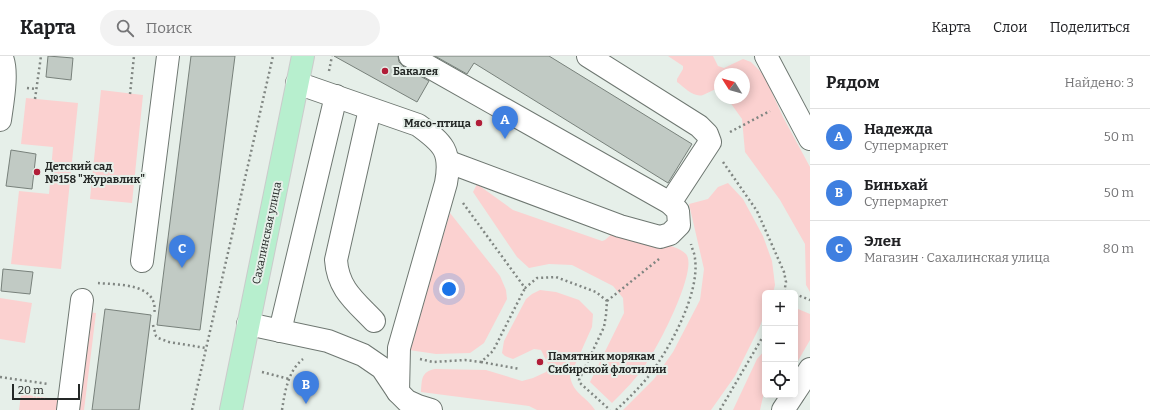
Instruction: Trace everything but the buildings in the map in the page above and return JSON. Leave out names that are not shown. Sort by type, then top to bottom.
[{"type":"main road","name":"Сахалинская улица","points":[[231,410],[303,56]]},
{"type":"lane","points":[[0,120],[5,84],[4,60],[1,56]]},
{"type":"lane","points":[[142,261],[168,56]]},
{"type":"lane","points":[[410,56],[670,203],[678,211],[679,225],[670,234],[660,237],[653,236],[447,173]]},
{"type":"lane","points":[[588,56],[699,126],[707,134],[710,142],[670,203]]},
{"type":"lane","points":[[766,56],[810,139]]},
{"type":"lane","points":[[297,83],[418,125],[434,136],[441,144],[447,173],[398,348],[398,392]]},
{"type":"lane","points":[[280,331],[336,96]]},
{"type":"lane","points":[[370,108],[336,260],[338,278],[347,293],[374,321]]},
{"type":"lane","points":[[68,410],[82,300]]},
{"type":"lane","points":[[248,324],[328,341],[363,355],[382,368],[398,392],[407,400],[418,406],[431,410]]},
{"type":"lane","points":[[798,387],[810,369]]},
{"type":"lane","points":[[783,410],[791,398]]},
{"type":"path","points":[[35,98],[41,56]]},
{"type":"path","points":[[130,94],[134,56]]},
{"type":"path","points":[[192,410],[273,56]]},
{"type":"path","points":[[710,142],[791,101]]},
{"type":"path","points":[[724,164],[757,211],[784,272],[786,282],[785,290]]},
{"type":"path","points":[[447,173],[466,206],[525,288]]},
{"type":"path","points":[[616,410],[647,378],[663,356],[689,304],[695,281],[696,259],[688,236],[679,225]]},
{"type":"path","points":[[610,410],[580,383],[579,380],[604,327],[607,301],[665,255]]},
{"type":"path","points":[[481,362],[494,351],[525,288],[537,278],[556,277],[596,292],[607,301]]},
{"type":"path","points":[[96,283],[129,286],[144,290],[150,295],[153,301],[155,308],[154,315]]},
{"type":"path","points":[[798,295],[810,300]]},
{"type":"path","points":[[153,325],[156,336],[163,340],[206,348]]},
{"type":"path","points":[[720,410],[762,339]]},
{"type":"path","points":[[398,348],[418,358],[433,362],[465,360],[520,370]]},
{"type":"path","points":[[262,372],[289,379],[282,410]]},
{"type":"path","points":[[0,377],[30,381]]},
{"type":"shaded area","points":[[668,56],[713,56],[718,66],[724,68],[714,68],[714,90],[700,96],[689,92],[677,82],[683,66]]},
{"type":"shaded area","points":[[743,59],[751,62],[764,75],[783,117],[810,167],[810,292],[806,285],[805,244],[780,200],[745,152],[742,119],[731,104],[750,104],[750,68],[724,68]]},
{"type":"shaded area","points":[[101,90],[143,95],[132,203],[90,199]]},
{"type":"shaded area","points":[[26,98],[78,103],[61,269],[11,264],[19,191],[49,194],[53,147],[21,144]]},
{"type":"shaded area","points":[[728,183],[743,199],[763,236],[772,261],[775,285],[774,290],[762,290],[762,321],[760,326],[735,376],[711,410],[623,410],[654,379],[673,352],[700,300],[704,269],[689,204],[708,199],[718,187]]},
{"type":"shaded area","points":[[477,184],[513,210],[602,241],[613,233],[664,244],[681,250],[686,254],[688,262],[687,275],[667,327],[659,343],[642,369],[630,385],[612,403],[590,382],[624,313],[623,298],[613,286],[572,265],[549,264],[529,268],[517,257],[473,192]]},
{"type":"shaded area","points":[[450,213],[500,276],[506,290],[507,299],[484,343],[470,353],[436,354],[409,350]]},
{"type":"shaded area","points":[[540,290],[556,292],[579,300],[593,314],[592,327],[570,376],[574,387],[595,410],[537,410],[529,406],[421,392],[423,377],[430,370],[435,369],[486,370],[522,381],[546,372],[549,366],[541,350],[534,349],[513,359],[502,353],[504,341],[526,299]]},
{"type":"shaded area","points":[[0,298],[32,303],[25,343],[0,339]]},
{"type":"shaded area","points":[[798,309],[810,314],[810,340],[798,361]]},
{"type":"shaded area","points":[[88,312],[96,313],[84,410],[76,410]]},
{"type":"shaded area","points":[[762,353],[763,398],[760,410],[733,410],[757,359]]},
{"type":"shaded area","points":[[21,394],[61,400],[59,410],[19,410]]},
{"type":"place","name":"Бакалея","points":[[385,71]]},
{"type":"place","name":"Мясо-птица","points":[[479,123]]},
{"type":"place","name":"Надежда","points":[[505,139]]},
{"type":"place","name":"Детский сад №158 \"Журавлик\"","points":[[37,172]]},
{"type":"place","name":"Элен","points":[[182,268]]},
{"type":"place","name":"Памятник морякам Сибирской флотилии","points":[[540,362]]},
{"type":"place","name":"Биньхай","points":[[306,404]]}]
